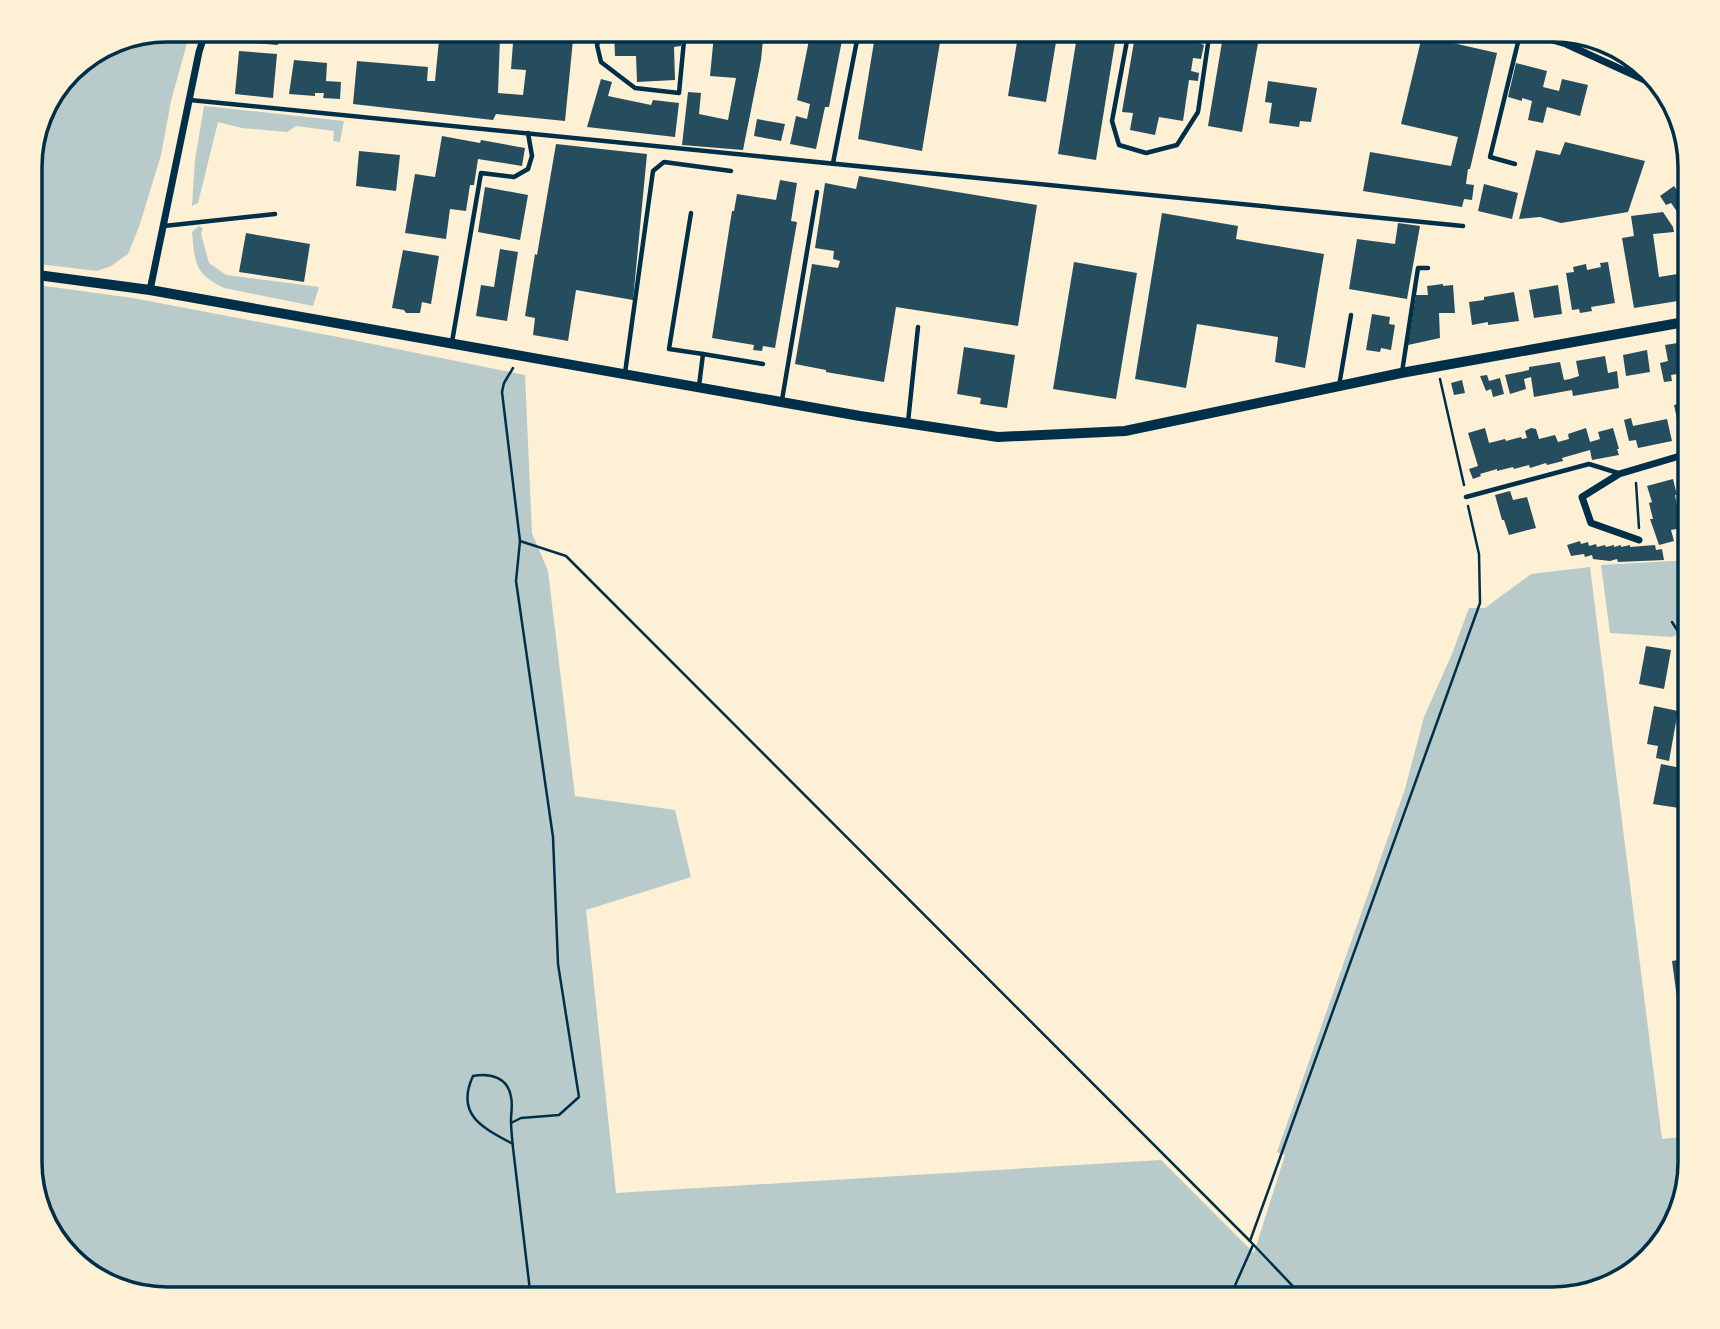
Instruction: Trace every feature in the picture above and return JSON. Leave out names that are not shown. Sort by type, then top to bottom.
[{"type":"street","points":[[150,290],[202,42]]},
{"type":"street","points":[[1561,42],[1643,79]]},
{"type":"street","points":[[42,276],[150,290],[998,437],[1125,431],[1401,373],[1678,323]]},
{"type":"street","points":[[1639,540],[1591,523],[1582,498],[1619,474],[1678,456]]},
{"type":"lane","points":[[598,42],[601,62],[635,88],[679,93],[684,42]]},
{"type":"lane","points":[[833,163],[857,42]]},
{"type":"lane","points":[[1127,42],[1112,121],[1119,145],[1146,153],[1177,145],[1198,112],[1208,42]]},
{"type":"lane","points":[[1515,164],[1490,157],[1517,42]]},
{"type":"lane","points":[[190,100],[1463,226]]},
{"type":"lane","points":[[452,344],[481,173],[514,177],[528,169],[532,156],[528,133]]},
{"type":"lane","points":[[625,374],[653,171],[664,162],[732,171]]},
{"type":"lane","points":[[782,401],[817,192]]},
{"type":"lane","points":[[691,213],[668,349],[764,364]]},
{"type":"lane","points":[[164,226],[275,214]]},
{"type":"lane","points":[[1401,373],[1418,268],[1428,268]]},
{"type":"lane","points":[[1338,387],[1351,315]]},
{"type":"lane","points":[[908,423],[918,327]]},
{"type":"lane","points":[[699,387],[703,354]]},
{"type":"lane","points":[[1466,496],[1589,464],[1619,474]]},
{"type":"path","points":[[510,1123],[521,1118],[559,1115],[579,1097],[558,964],[553,837],[516,581],[520,541],[502,392],[519,356]]},
{"type":"path","points":[[1234,1287],[1480,603],[1479,554],[1437,366]]},
{"type":"path","points":[[1635,469],[1639,540]]},
{"type":"path","points":[[520,541],[565,556],[1294,1287]]},
{"type":"path","points":[[1672,622],[1678,631]]},
{"type":"path","points":[[513,1144],[485,1128],[471,1116],[467,1100],[468,1087],[473,1076],[497,1076],[507,1085],[511,1096],[510,1123],[513,1144],[530,1287]]},
{"type":"shaded area","points":[[186,42],[161,155],[139,227],[128,254],[111,266],[97,271],[42,264],[42,158],[51,119],[78,78],[104,59],[142,44]]},
{"type":"shaded area","points":[[204,106],[344,121],[340,142],[333,141],[334,131],[296,126],[287,132],[242,128],[218,122],[198,203],[192,206],[195,160]]},
{"type":"shaded area","points":[[199,226],[203,228],[201,234],[209,263],[226,275],[319,287],[313,306],[224,288],[214,283],[201,272],[196,259],[192,232]]},
{"type":"shaded area","points":[[42,286],[133,298],[525,375],[532,533],[548,571],[575,796],[675,810],[691,877],[586,910],[616,1193],[1161,1160],[1254,1253],[1285,1155],[1277,1152],[1405,789],[1424,717],[1469,608],[1485,608],[1531,574],[1590,567],[1662,1139],[1678,1137],[1678,1162],[1674,1195],[1657,1232],[1642,1251],[1616,1270],[1601,1278],[1570,1286],[167,1287],[134,1283],[111,1274],[78,1251],[63,1232],[51,1210],[42,1171]]},
{"type":"shaded area","points":[[1678,561],[1678,634],[1672,637],[1610,633],[1601,565]]},
{"type":"building","points":[[240,42],[278,42],[278,45]]},
{"type":"building","points":[[439,42],[500,42],[498,93],[523,95],[526,70],[511,69],[513,42],[573,42],[565,121],[496,114],[493,120],[353,104],[357,61],[428,67],[427,81],[435,81]]},
{"type":"building","points":[[614,42],[681,42],[681,46],[674,47],[675,80],[637,82],[636,56],[615,56]]},
{"type":"building","points":[[713,42],[763,42],[743,150],[682,145],[688,92],[701,93],[699,114],[728,120],[736,78],[710,76]]},
{"type":"building","points":[[809,42],[842,42],[829,107],[825,107],[816,149],[790,144],[796,116],[807,119],[810,104],[797,100]]},
{"type":"building","points":[[874,42],[940,42],[922,151],[858,139]]},
{"type":"building","points":[[1017,42],[1056,42],[1046,102],[1008,96]]},
{"type":"building","points":[[1076,42],[1115,42],[1096,160],[1058,154]]},
{"type":"building","points":[[1134,42],[1196,42],[1204,45],[1201,59],[1193,58],[1191,71],[1199,73],[1198,81],[1189,80],[1183,121],[1159,117],[1155,135],[1130,130],[1133,113],[1122,112]]},
{"type":"building","points":[[1222,42],[1258,42],[1242,132],[1208,126]]},
{"type":"building","points":[[1421,42],[1448,42],[1497,53],[1468,169],[1466,184],[1474,185],[1472,200],[1464,199],[1462,207],[1363,191],[1370,152],[1451,166],[1458,137],[1401,124]]},
{"type":"building","points":[[239,51],[277,54],[273,98],[235,94]]},
{"type":"building","points":[[294,60],[327,63],[326,81],[341,82],[340,99],[323,98],[324,93],[315,93],[315,96],[289,94]]},
{"type":"building","points":[[1516,63],[1547,71],[1543,87],[1559,91],[1562,79],[1588,85],[1580,116],[1547,107],[1543,123],[1528,120],[1532,101],[1508,97]]},
{"type":"building","points":[[601,79],[612,82],[608,96],[651,105],[653,100],[679,103],[675,137],[587,127]]},
{"type":"building","points":[[1268,81],[1317,88],[1311,122],[1300,121],[1299,127],[1269,123],[1272,103],[1265,102]]},
{"type":"building","points":[[757,119],[785,124],[781,141],[754,136]]},
{"type":"building","points":[[442,136],[525,148],[522,166],[478,159],[466,211],[450,209],[446,239],[405,233],[415,174],[435,177]]},
{"type":"building","points":[[1565,142],[1645,161],[1628,212],[1561,223],[1540,217],[1519,219],[1536,150],[1560,155]]},
{"type":"building","points":[[556,144],[647,154],[633,300],[576,290],[568,341],[533,335],[535,318],[525,316]]},
{"type":"building","points":[[359,151],[400,155],[396,191],[356,186]]},
{"type":"building","points":[[859,176],[1037,205],[1018,326],[896,307],[884,382],[795,364],[812,264],[838,268],[840,261],[833,259],[834,251],[815,248],[825,183],[856,189]]},
{"type":"building","points":[[780,180],[797,183],[791,221],[797,222],[775,348],[763,346],[762,351],[753,350],[754,345],[712,338],[732,211],[737,194],[776,200]]},
{"type":"building","points":[[1484,184],[1518,193],[1512,219],[1478,211]]},
{"type":"building","points":[[1674,186],[1678,192],[1678,213],[1671,203],[1666,205],[1660,196]]},
{"type":"building","points":[[485,187],[528,195],[520,240],[478,232]]},
{"type":"building","points":[[1663,212],[1673,227],[1674,232],[1653,234],[1659,277],[1678,274],[1678,301],[1634,308],[1622,238],[1634,236],[1631,216]]},
{"type":"building","points":[[1162,213],[1238,226],[1236,239],[1324,254],[1305,368],[1275,362],[1278,337],[1197,324],[1186,388],[1135,379]]},
{"type":"building","points":[[1398,223],[1420,226],[1407,299],[1349,289],[1357,239],[1395,244]]},
{"type":"building","points":[[246,233],[310,244],[304,282],[239,272]]},
{"type":"building","points":[[500,249],[518,252],[507,321],[476,316],[481,285],[494,287]]},
{"type":"building","points":[[403,250],[439,256],[431,304],[422,302],[420,313],[406,313],[404,310],[392,308]]},
{"type":"building","points":[[1074,262],[1137,273],[1116,399],[1053,389]]},
{"type":"building","points":[[1608,262],[1615,303],[1591,307],[1592,311],[1580,313],[1579,309],[1572,310],[1566,273],[1574,272],[1573,267],[1586,264],[1587,270],[1601,267],[1600,263]]},
{"type":"building","points":[[1453,285],[1455,313],[1439,313],[1440,338],[1408,345],[1416,295],[1428,295],[1427,286]]},
{"type":"building","points":[[1558,285],[1562,314],[1534,318],[1529,290]]},
{"type":"building","points":[[1514,292],[1519,321],[1472,325],[1469,302]]},
{"type":"building","points":[[1372,314],[1390,317],[1389,324],[1395,325],[1391,350],[1366,350]]},
{"type":"building","points":[[1678,343],[1678,374],[1671,375],[1672,381],[1664,382],[1660,363],[1668,361],[1665,345]]},
{"type":"building","points":[[964,347],[1015,355],[1007,408],[980,404],[981,398],[957,394]]},
{"type":"building","points":[[1647,350],[1650,372],[1626,376],[1623,355]]},
{"type":"building","points":[[1605,356],[1608,373],[1617,371],[1619,388],[1573,396],[1572,390],[1534,397],[1531,377],[1524,379],[1526,389],[1510,394],[1505,375],[1529,370],[1529,367],[1560,362],[1564,380],[1570,379],[1579,376],[1576,361]]},
{"type":"building","points":[[1487,375],[1489,381],[1500,378],[1504,394],[1493,397],[1491,389],[1486,391],[1480,376]]},
{"type":"building","points":[[1462,380],[1465,393],[1454,395],[1451,383]]},
{"type":"building","points":[[1678,404],[1678,423],[1674,405]]},
{"type":"building","points":[[1631,418],[1633,426],[1667,419],[1672,441],[1638,448],[1636,440],[1629,441],[1624,420]]},
{"type":"building","points":[[1485,428],[1489,443],[1527,438],[1525,431],[1531,428],[1536,429],[1539,439],[1555,435],[1558,442],[1569,439],[1568,434],[1586,428],[1590,442],[1600,439],[1598,432],[1613,428],[1619,455],[1592,460],[1590,450],[1547,465],[1497,469],[1473,479],[1469,469],[1478,466],[1468,433]]},
{"type":"building","points":[[1673,479],[1678,512],[1678,529],[1671,530],[1674,541],[1659,545],[1650,519],[1653,519],[1649,503],[1652,502],[1647,486]]},
{"type":"building","points":[[1510,491],[1513,500],[1527,497],[1536,528],[1509,535],[1495,495]]},
{"type":"building","points":[[1580,541],[1581,544],[1588,542],[1589,546],[1596,544],[1597,547],[1655,545],[1656,550],[1662,549],[1664,560],[1618,562],[1617,559],[1593,559],[1592,555],[1571,556],[1567,545]]},
{"type":"building","points":[[1646,646],[1671,650],[1664,689],[1639,684]]},
{"type":"building","points":[[1654,706],[1678,711],[1669,761],[1656,758],[1658,746],[1647,744]]},
{"type":"building","points":[[1661,764],[1678,767],[1678,808],[1653,804]]},
{"type":"building","points":[[1678,960],[1678,1006],[1672,961]]}]
